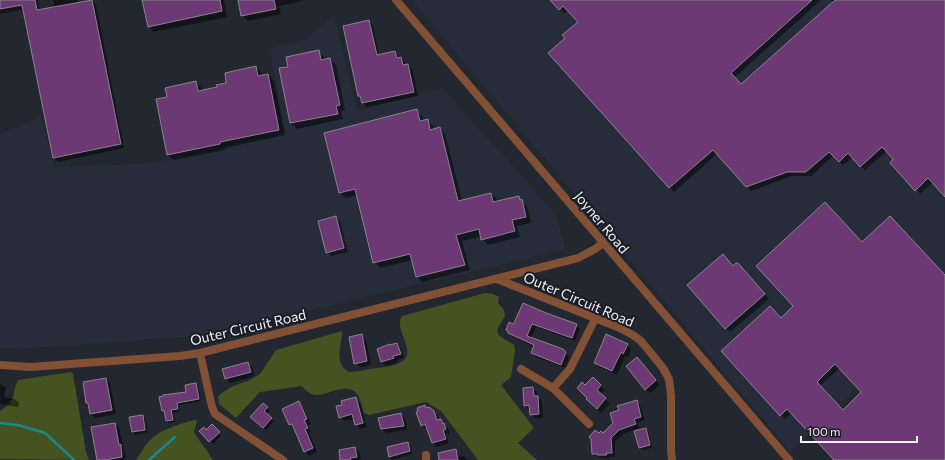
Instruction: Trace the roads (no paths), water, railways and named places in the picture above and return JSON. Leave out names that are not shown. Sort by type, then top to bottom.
[{"type":"street","name":"Joyner Road","points":[[396,0],[789,460]]},
{"type":"street","name":"Outer Circuit Road","points":[[0,365],[30,367],[52,366],[180,356],[200,353],[578,258],[595,250],[603,243]]},
{"type":"street","name":"Outer Circuit Road","points":[[497,279],[620,328],[633,335],[652,354],[663,368],[669,379],[671,395],[672,460]]},
{"type":"street","points":[[553,388],[570,369],[582,348],[595,319]]},
{"type":"street","points":[[200,353],[215,414],[257,444],[283,460]]},
{"type":"street","points":[[522,369],[553,388],[589,424]]},
{"type":"waterway","points":[[0,423],[18,425],[45,433],[74,460]]},
{"type":"waterway","points":[[149,460],[175,437]]}]
